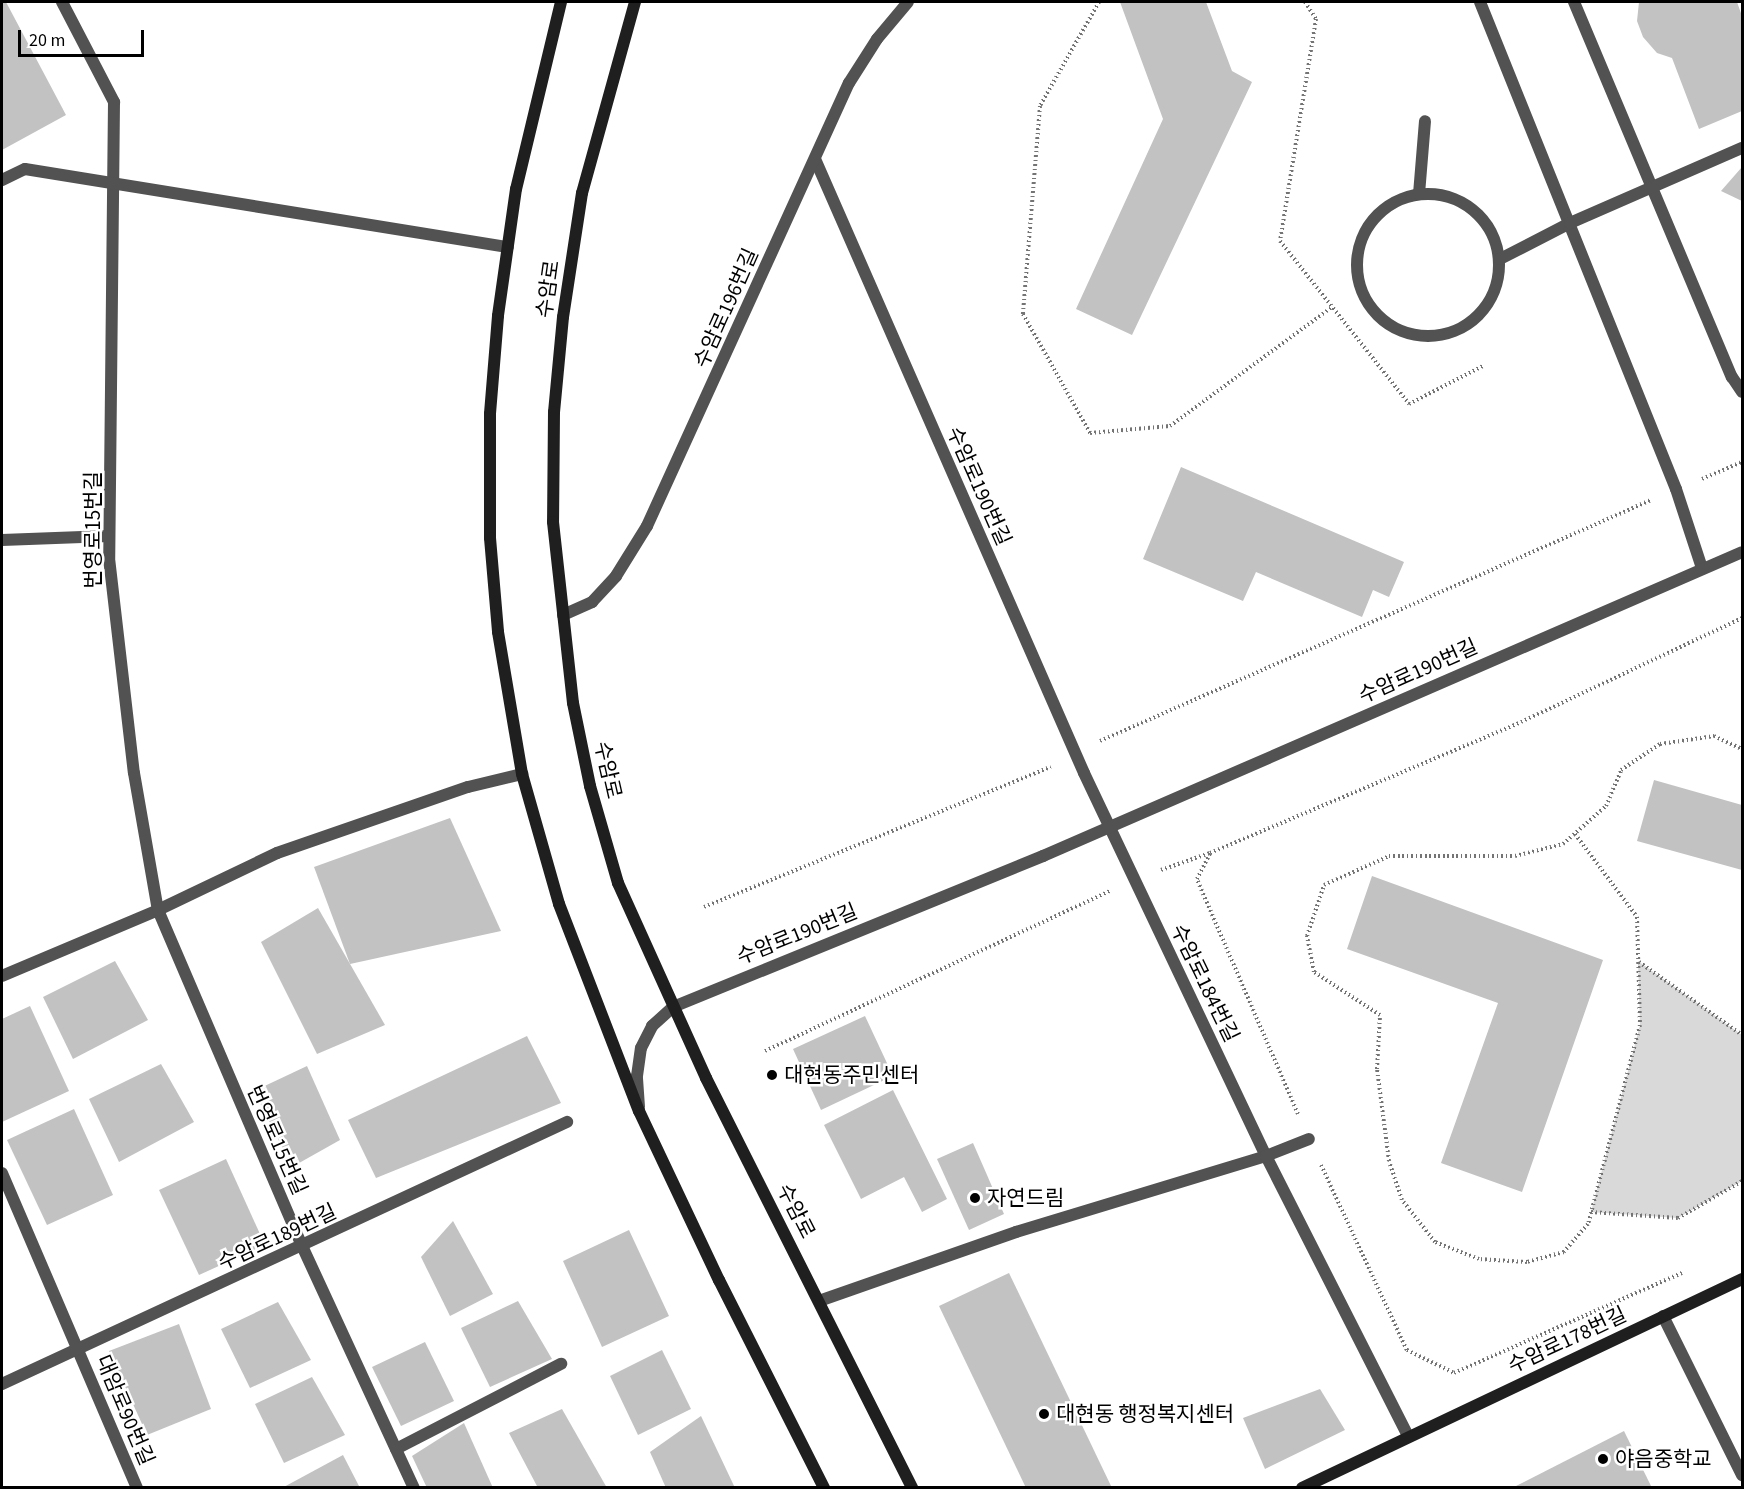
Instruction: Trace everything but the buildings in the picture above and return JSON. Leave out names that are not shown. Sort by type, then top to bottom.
[{"type":"main road","points":[[561,2],[516,189],[490,414],[490,538],[498,632],[522,774],[560,904],[639,1111],[719,1280],[824,1488]]},
{"type":"main road","name":"수암로","points":[[635,2],[582,193],[563,317],[554,412],[553,522],[573,703],[590,786],[618,883],[673,1007],[912,1488]]},
{"type":"main road","name":"수암로178번길","points":[[1302,1488],[1743,1279]]},
{"type":"street","name":"번영로15번길","points":[[63,2],[114,102],[110,183],[110,536],[114,611],[134,773],[158,910],[303,1248],[414,1488]]},
{"type":"street","name":"수암로196번길","points":[[563,615],[592,602],[616,576],[647,526],[849,83],[877,39],[908,2]]},
{"type":"street","points":[[1480,2],[1676,489],[1702,568]]},
{"type":"street","points":[[1574,2],[1654,187],[1732,377],[1743,392]]},
{"type":"street","points":[[1419,194],[1425,121]]},
{"type":"street","points":[[1500,259],[1570,223],[1743,148]]},
{"type":"street","name":"수암로190번길","points":[[815,159],[1076,757],[1109,827]]},
{"type":"street","points":[[2,180],[25,169],[508,247]]},
{"type":"street","points":[[1419,194],[1442,195],[1482,217],[1494,237],[1500,259],[1498,283],[1488,305],[1472,322],[1451,334],[1428,338],[1404,333],[1384,321],[1368,303],[1359,281],[1357,258],[1364,234],[1377,215],[1396,201],[1419,194]]},
{"type":"street","points":[[2,540],[110,536]]},
{"type":"street","name":"수암로190번길","points":[[639,1111],[637,1076],[641,1048],[652,1026],[673,1007],[1109,827],[1702,568],[1741,556]]},
{"type":"street","points":[[2,976],[158,910],[278,853],[468,787],[522,774]]},
{"type":"street","name":"수암로184번길","points":[[1109,827],[1266,1156]]},
{"type":"street","name":"수암로189번길","points":[[2,1384],[303,1248],[567,1122]]},
{"type":"street","points":[[819,1301],[1016,1232],[1266,1156],[1308,1139]]},
{"type":"street","points":[[1266,1156],[1408,1436]]},
{"type":"street","name":"대암로90번길","points":[[2,1173],[137,1488]]},
{"type":"street","points":[[1663,1316],[1743,1475]]},
{"type":"street","points":[[396,1449],[561,1364]]},
{"type":"path","points":[[1099,2],[1040,106],[1023,314],[1090,433],[1170,426],[1332,307]]},
{"type":"path","points":[[1305,2],[1316,19],[1280,241],[1409,404],[1485,365]]},
{"type":"path","points":[[704,907],[1076,757],[1090,746],[1676,489],[1743,462]]},
{"type":"path","points":[[765,1052],[1134,880],[1210,853],[1521,722],[1743,618]]},
{"type":"path","points":[[1575,834],[1637,917],[1640,1024],[1588,1224],[1564,1252],[1527,1262],[1479,1259],[1435,1242],[1402,1200],[1389,1161],[1377,1069],[1380,1015],[1314,972],[1307,936],[1324,885],[1389,856],[1515,856],[1563,844],[1606,806],[1621,770],[1660,744],[1714,736],[1743,749]]},
{"type":"path","points":[[1210,853],[1197,879],[1308,1139],[1407,1350],[1454,1373],[1689,1270]]},
{"type":"path","points":[[1638,961],[1743,1035]]},
{"type":"path","points":[[1591,1212],[1677,1218],[1743,1181]]},
{"type":"shaded area","points":[[1638,961],[1742,1035],[1742,1181],[1678,1218],[1591,1212],[1640,1025]]},
{"type":"place","name":"대현동주민센터","points":[[772,1075]]},
{"type":"place","name":"자연드림","points":[[975,1198]]},
{"type":"place","name":"대현동 행정복지센터","points":[[1044,1414]]},
{"type":"place","name":"야음중학교","points":[[1603,1459]]}]
